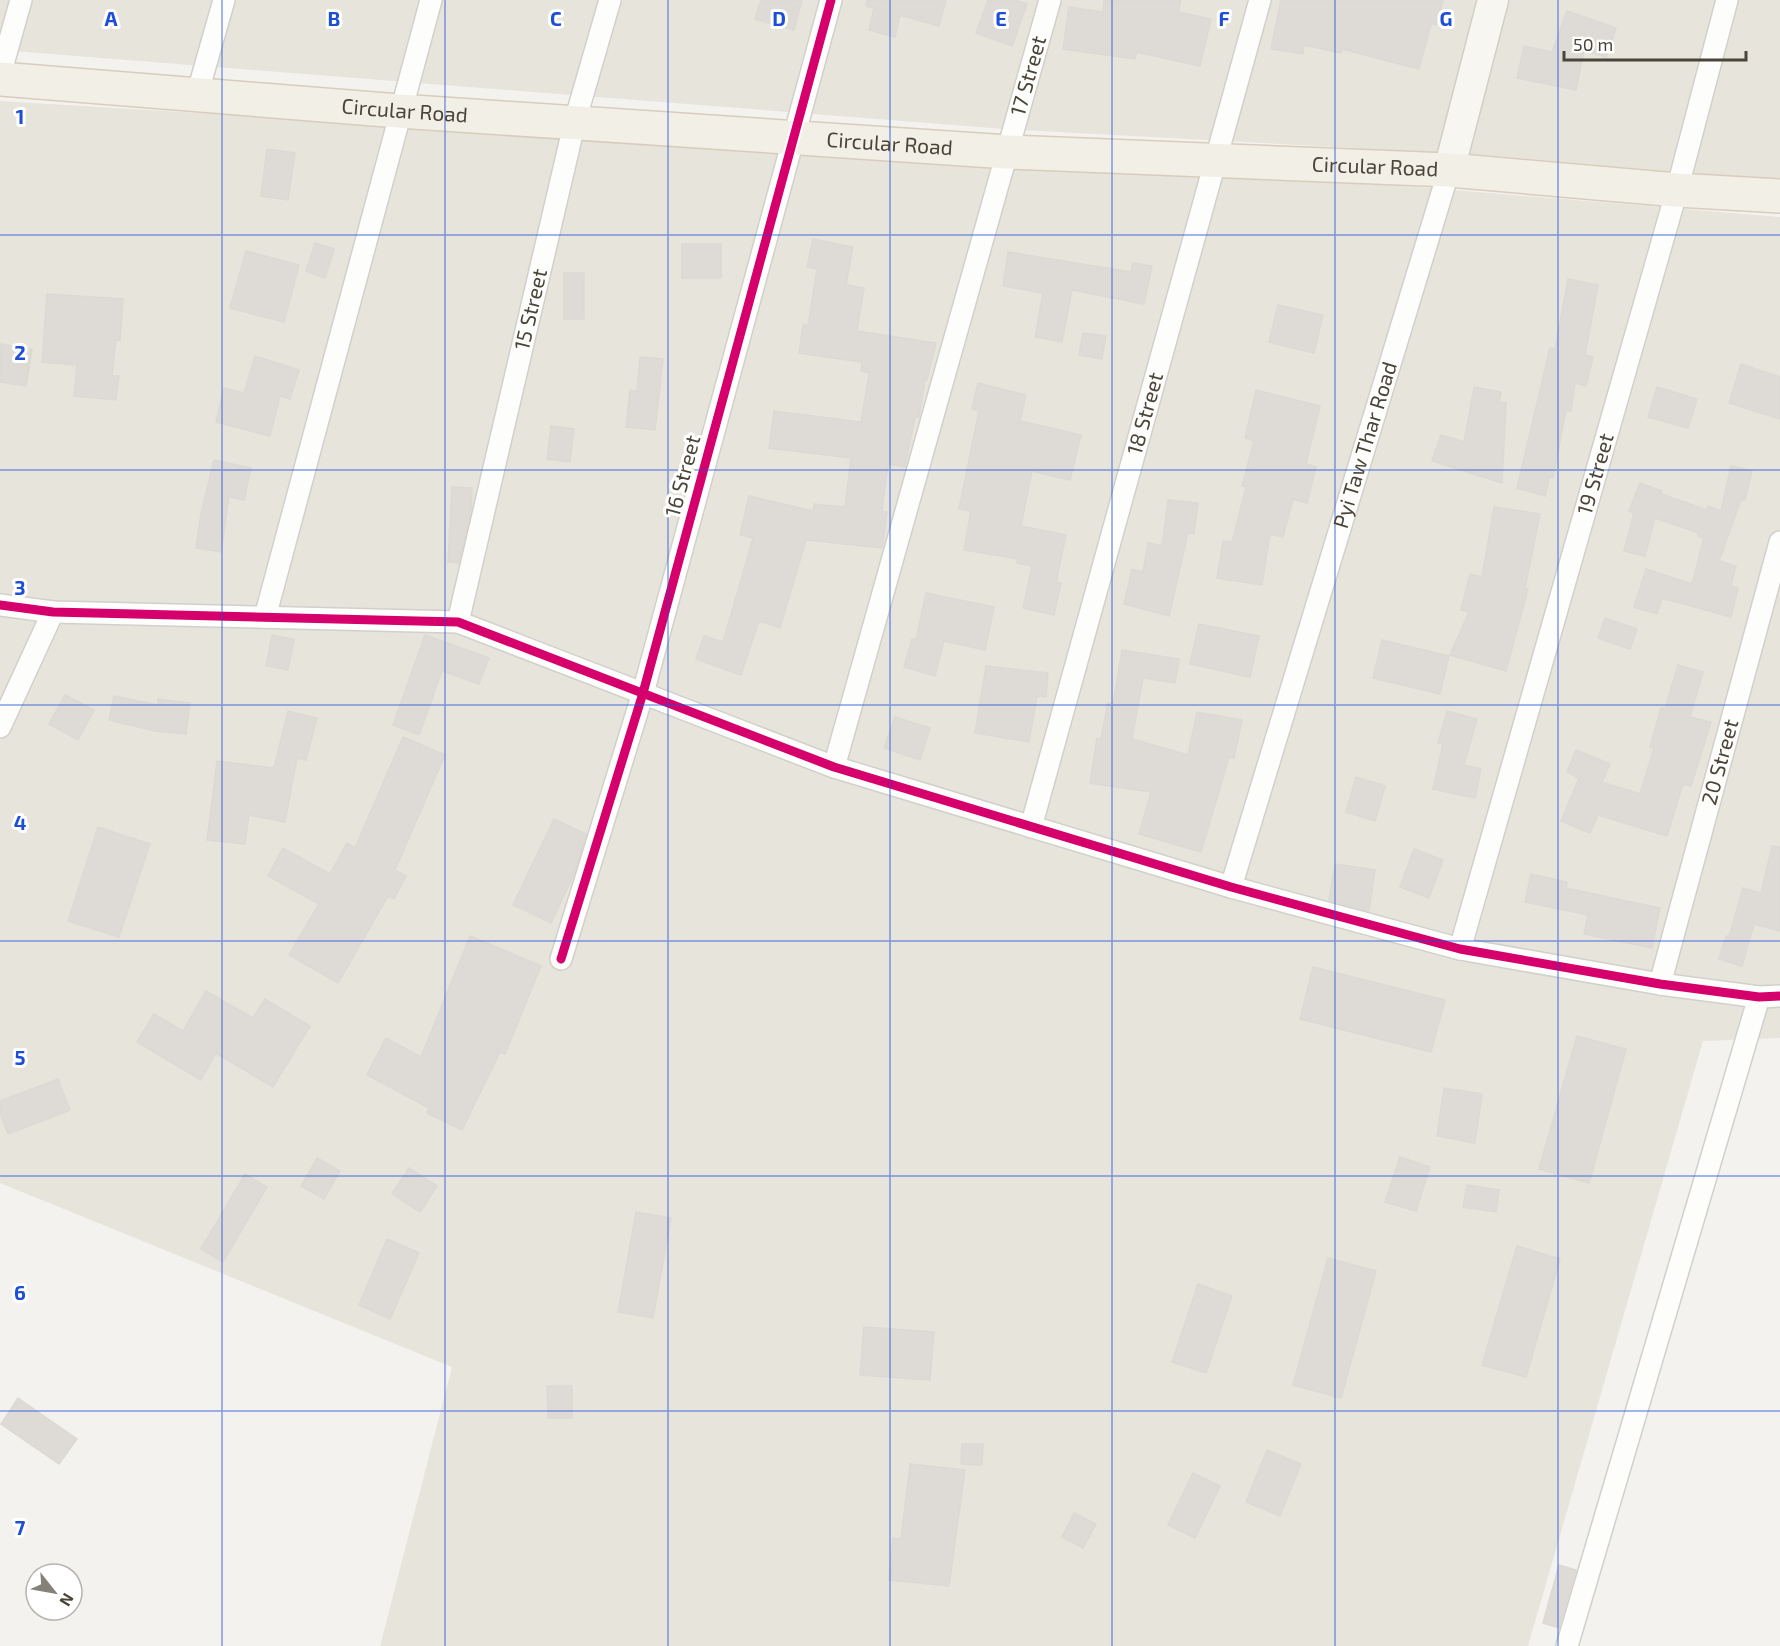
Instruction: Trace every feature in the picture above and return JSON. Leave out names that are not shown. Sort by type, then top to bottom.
[{"type":"main road","name":"Circular Road","points":[[0,77],[399,111],[575,121],[1008,152],[1449,170],[1677,190],[1780,196]]},
{"type":"street","points":[[0,77],[21,0]]},
{"type":"street","points":[[197,95],[224,0]]},
{"type":"street","points":[[265,617],[399,111],[431,0]]},
{"type":"street","name":"15 Street","points":[[458,622],[575,121],[610,0]]},
{"type":"street","name":"16 Street","points":[[561,959],[643,693],[792,136],[831,0]]},
{"type":"street","name":"17 Street","points":[[834,767],[1050,0]]},
{"type":"street","name":"18 Street","points":[[1031,826],[1260,0]]},
{"type":"street","name":"Pyi Taw Thar Road","points":[[1231,887],[1449,170],[1493,0]]},
{"type":"street","name":"19 Street","points":[[1460,949],[1677,190],[1727,0]]},
{"type":"street","name":"20 Street","points":[[1660,984],[1780,542]]},
{"type":"street","points":[[0,604],[53,612],[458,622],[834,767],[1231,887],[1460,949],[1660,984],[1759,997],[1780,996]]},
{"type":"street","points":[[0,727],[53,612]]},
{"type":"street","points":[[1567,1646],[1759,997]]},
{"type":"shaded area","points":[[0,0],[1487,0],[1445,153],[1004,129],[0,50]]},
{"type":"shaded area","points":[[1503,0],[1780,0],[1780,181],[1461,153]]},
{"type":"shaded area","points":[[0,101],[1430,188],[1780,217],[1780,1038],[1703,1041],[1528,1646],[380,1646],[452,1367],[0,1183]]},
{"type":"building","points":[[761,0],[802,0],[794,30],[755,19]]},
{"type":"building","points":[[867,0],[946,0],[939,26],[900,15],[895,37],[869,30],[874,8],[866,6]]},
{"type":"building","points":[[988,0],[1015,0],[1027,4],[1012,46],[976,33]]},
{"type":"building","points":[[1104,0],[1181,0],[1178,12],[1211,19],[1200,66],[1137,52],[1135,59],[1063,49],[1069,7],[1103,12]]},
{"type":"building","points":[[1281,0],[1443,0],[1436,25],[1431,24],[1419,69],[1342,49],[1341,53],[1304,45],[1303,54],[1271,49]]},
{"type":"building","points":[[1567,11],[1616,28],[1606,57],[1584,50],[1576,90],[1517,78],[1524,46],[1552,52]]},
{"type":"building","points":[[267,149],[295,153],[288,200],[261,196]]},
{"type":"building","points":[[813,239],[853,247],[846,285],[864,288],[857,331],[936,343],[927,380],[925,380],[919,417],[915,417],[905,467],[888,464],[882,511],[887,512],[882,548],[806,540],[780,628],[759,621],[741,675],[696,659],[704,636],[723,642],[753,538],[740,535],[749,496],[813,511],[814,504],[845,507],[851,458],[769,448],[774,411],[861,422],[869,373],[861,371],[862,362],[799,353],[803,325],[808,325],[817,269],[807,267]]},
{"type":"building","points":[[315,243],[334,249],[325,278],[306,271]]},
{"type":"building","points":[[682,244],[721,244],[721,278],[682,278]]},
{"type":"building","points":[[246,251],[299,265],[284,322],[230,308]]},
{"type":"building","points":[[1008,252],[1131,272],[1133,263],[1152,266],[1144,304],[1072,290],[1062,342],[1035,337],[1043,293],[1003,286]]},
{"type":"building","points":[[564,273],[584,273],[584,319],[564,319]]},
{"type":"building","points":[[1568,279],[1598,285],[1585,355],[1593,357],[1586,386],[1575,383],[1571,411],[1566,410],[1553,478],[1549,478],[1545,496],[1517,488],[1550,348],[1555,349]]},
{"type":"building","points":[[47,294],[123,299],[120,340],[116,340],[112,376],[119,376],[116,400],[74,396],[77,365],[42,362]]},
{"type":"building","points":[[1278,305],[1323,315],[1314,353],[1269,342]]},
{"type":"building","points":[[1083,333],[1106,336],[1102,359],[1079,355]]},
{"type":"building","points":[[0,344],[32,349],[26,386],[0,382]]},
{"type":"building","points":[[255,356],[299,370],[290,399],[280,396],[270,436],[216,422],[224,388],[244,393]]},
{"type":"building","points":[[640,357],[663,359],[655,430],[626,427],[630,390],[637,391]]},
{"type":"building","points":[[1741,364],[1780,377],[1780,419],[1729,403]]},
{"type":"building","points":[[978,383],[1026,395],[1020,421],[1081,435],[1070,480],[1032,471],[1021,526],[1066,535],[1056,582],[1061,583],[1054,615],[1023,608],[1032,566],[1017,563],[1018,559],[964,550],[971,511],[959,509],[979,411],[972,409]]},
{"type":"building","points":[[1474,387],[1501,392],[1499,402],[1506,403],[1502,483],[1432,461],[1441,435],[1464,442]]},
{"type":"building","points":[[1657,387],[1697,399],[1688,428],[1648,417]]},
{"type":"building","points":[[1256,390],[1320,406],[1306,464],[1316,467],[1307,503],[1293,499],[1283,537],[1270,534],[1262,585],[1217,578],[1223,541],[1232,542],[1246,487],[1242,486],[1254,441],[1245,438]]},
{"type":"building","points":[[551,426],[574,429],[570,462],[547,459]]},
{"type":"building","points":[[214,460],[251,468],[244,500],[229,497],[221,552],[196,548],[201,514]]},
{"type":"building","points":[[1731,466],[1752,471],[1745,500],[1741,500],[1719,561],[1736,566],[1731,586],[1738,588],[1731,617],[1662,598],[1657,614],[1634,607],[1646,569],[1692,584],[1704,538],[1698,536],[1699,533],[1655,518],[1645,556],[1624,551],[1634,513],[1629,511],[1640,483],[1662,491],[1661,494],[1707,510],[1708,506],[1721,511]]},
{"type":"building","points":[[452,487],[472,488],[471,512],[459,563],[448,562]]},
{"type":"building","points":[[1168,500],[1198,503],[1194,534],[1188,533],[1169,616],[1124,604],[1132,569],[1143,572],[1148,543],[1162,546]]},
{"type":"building","points":[[1494,507],[1540,514],[1525,588],[1528,589],[1506,671],[1450,655],[1469,612],[1461,610],[1470,574],[1482,577]]},
{"type":"building","points":[[926,593],[994,607],[985,650],[944,641],[935,676],[904,667],[912,639],[916,640]]},
{"type":"building","points":[[1605,618],[1637,629],[1630,649],[1598,638]]},
{"type":"building","points":[[1199,624],[1259,636],[1250,677],[1190,664]]},
{"type":"building","points":[[272,635],[294,639],[288,670],[266,666]]},
{"type":"building","points":[[425,635],[489,658],[479,684],[442,671],[419,735],[393,725]]},
{"type":"building","points":[[1382,640],[1449,656],[1440,694],[1373,678]]},
{"type":"building","points":[[1122,650],[1179,659],[1175,683],[1143,678],[1132,739],[1188,755],[1197,712],[1242,720],[1234,758],[1229,757],[1201,852],[1139,834],[1151,792],[1090,783],[1097,738],[1101,739],[1108,703],[1113,704]]},
{"type":"building","points":[[1678,665],[1703,672],[1690,717],[1711,722],[1691,786],[1683,784],[1667,836],[1598,815],[1590,833],[1561,821],[1579,778],[1567,772],[1576,750],[1610,764],[1602,782],[1640,794],[1654,748],[1650,747],[1661,708],[1665,709]]},
{"type":"building","points":[[986,666],[1048,673],[1046,697],[1037,696],[1029,742],[975,733]]},
{"type":"building","points":[[65,695],[94,710],[78,740],[49,724]]},
{"type":"building","points":[[114,696],[158,705],[158,699],[190,703],[186,734],[155,731],[109,720]]},
{"type":"building","points":[[288,711],[317,718],[306,760],[297,758],[285,822],[249,815],[245,844],[207,840],[217,761],[274,768]]},
{"type":"building","points":[[1447,711],[1477,719],[1464,765],[1481,769],[1475,798],[1433,789],[1443,744],[1438,743]]},
{"type":"building","points":[[895,717],[930,728],[920,760],[884,748]]},
{"type":"building","points":[[403,737],[445,755],[395,870],[406,876],[394,899],[388,896],[338,983],[289,955],[319,904],[268,876],[283,848],[330,874],[347,843],[355,848]]},
{"type":"building","points":[[1356,777],[1385,786],[1375,821],[1346,812]]},
{"type":"building","points":[[554,819],[586,834],[574,874],[551,923],[513,905]]},
{"type":"building","points":[[98,827],[150,844],[119,937],[68,921]]},
{"type":"building","points":[[1772,846],[1780,847],[1780,931],[1754,924],[1742,966],[1719,959],[1726,936],[1729,937],[1743,888],[1761,893]]},
{"type":"building","points":[[1414,849],[1443,860],[1429,898],[1400,887]]},
{"type":"building","points":[[1335,864],[1375,870],[1369,911],[1329,900]]},
{"type":"building","points":[[1531,874],[1567,882],[1566,888],[1660,908],[1652,948],[1584,934],[1588,915],[1525,902]]},
{"type":"building","points":[[470,936],[541,966],[505,1054],[500,1052],[462,1130],[427,1113],[429,1108],[367,1075],[386,1038],[421,1057]]},
{"type":"building","points":[[1313,967],[1445,1000],[1431,1052],[1300,1019]]},
{"type":"building","points":[[206,991],[253,1018],[265,999],[310,1026],[273,1087],[216,1053],[201,1080],[137,1042],[154,1014],[183,1031]]},
{"type":"building","points":[[1577,1036],[1626,1049],[1589,1183],[1539,1169]]},
{"type":"building","points":[[58,1079],[70,1110],[8,1134],[0,1113],[0,1101]]},
{"type":"building","points":[[1444,1088],[1482,1094],[1475,1143],[1437,1136]]},
{"type":"building","points":[[1400,1157],[1430,1167],[1416,1211],[1385,1202]]},
{"type":"building","points":[[317,1158],[340,1171],[324,1199],[301,1186]]},
{"type":"building","points":[[409,1168],[437,1186],[420,1212],[392,1194]]},
{"type":"building","points":[[245,1174],[267,1187],[223,1262],[201,1249]]},
{"type":"building","points":[[1467,1185],[1499,1190],[1496,1212],[1463,1207]]},
{"type":"building","points":[[636,1212],[671,1218],[653,1318],[618,1312]]},
{"type":"building","points":[[387,1239],[419,1253],[390,1319],[359,1305]]},
{"type":"building","points":[[1517,1246],[1560,1259],[1526,1377],[1482,1365]]},
{"type":"building","points":[[1328,1258],[1376,1271],[1341,1398],[1293,1385]]},
{"type":"building","points":[[1198,1284],[1232,1296],[1206,1373],[1172,1362]]},
{"type":"building","points":[[864,1327],[934,1332],[930,1380],[860,1375]]},
{"type":"building","points":[[547,1386],[572,1386],[572,1418],[548,1418]]},
{"type":"building","points":[[18,1398],[77,1439],[59,1464],[1,1424]]},
{"type":"building","points":[[962,1444],[983,1444],[982,1465],[961,1464]]},
{"type":"building","points":[[1267,1450],[1301,1464],[1280,1516],[1246,1502]]},
{"type":"building","points":[[910,1464],[965,1470],[949,1586],[889,1580],[893,1538],[901,1539]]},
{"type":"building","points":[[1193,1473],[1220,1486],[1195,1538],[1168,1525]]},
{"type":"building","points":[[1074,1513],[1096,1524],[1083,1548],[1062,1537]]},
{"type":"building","points":[[1559,1565],[1576,1570],[1559,1628],[1543,1623]]},
{"type":"cycle path","points":[[561,959],[643,693],[831,0]]},
{"type":"cycle path","points":[[0,605],[53,612],[458,622],[834,767],[1231,887],[1460,949],[1660,984],[1759,997],[1780,996]]}]
